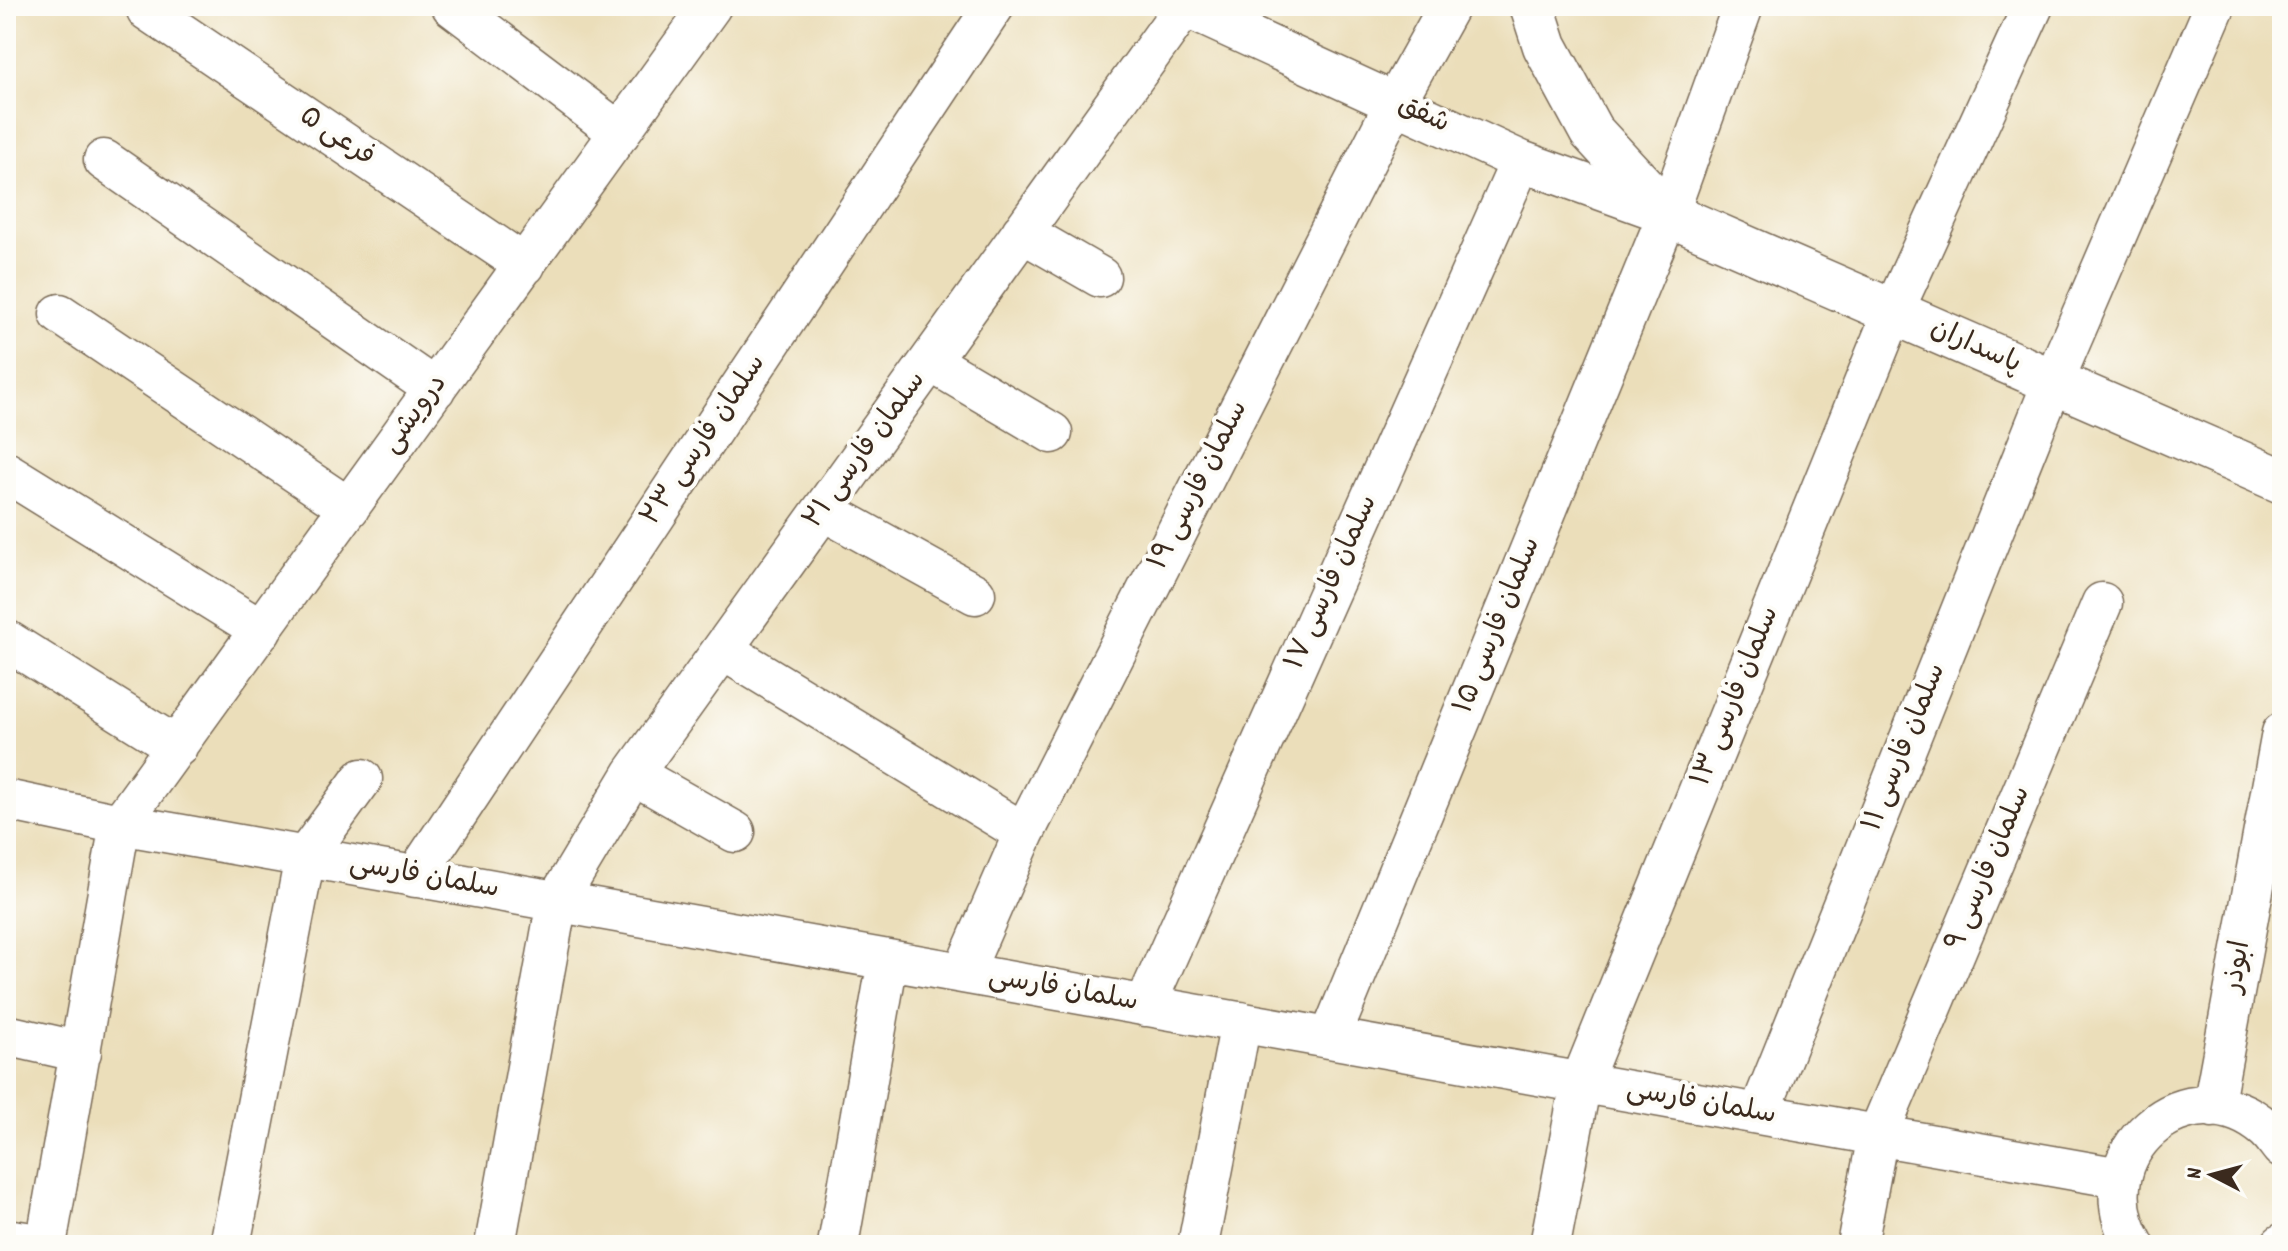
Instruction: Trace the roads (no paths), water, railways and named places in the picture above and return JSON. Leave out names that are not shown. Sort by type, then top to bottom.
[{"type":"main road","points":[[1532,6],[1545,46],[1591,131],[1668,214]]},
{"type":"main road","name":"پاسداران","points":[[1668,214],[2282,481]]},
{"type":"street","points":[[452,6],[620,133]]},
{"type":"street","name":"درویشی","points":[[120,824],[711,6]]},
{"type":"street","name":"سلمان فارسی ۲۳","points":[[415,877],[994,6]]},
{"type":"street","name":"شفق","points":[[1184,6],[1521,161],[1668,214]]},
{"type":"street","name":"سلمان فارسی ۲۱","points":[[557,901],[633,774],[1184,6]]},
{"type":"street","name":"سلمان فارسی ۱۹","points":[[963,973],[1024,833],[1395,103],[1449,6]]},
{"type":"street","name":"سلمان فارسی ۱۵","points":[[1330,1038],[1668,214],[1743,6]]},
{"type":"street","name":"سلمان فارسی ۱۳","points":[[1550,1245],[1581,1082],[1893,312],[2033,6]]},
{"type":"street","name":"سلمان فارسی ۱۱","points":[[1759,1114],[2053,382],[2215,6]]},
{"type":"street","name":"فرعی ۵","points":[[147,10],[525,265]]},
{"type":"street","points":[[104,160],[435,389]]},
{"type":"street","name":"سلمان فارسی ۱۷","points":[[1145,1006],[1521,161]]},
{"type":"street","points":[[1022,232],[1100,277]]},
{"type":"street","points":[[60,314],[349,508]]},
{"type":"street","points":[[930,361],[1052,433]]},
{"type":"street","points":[[6,472],[261,630]]},
{"type":"street","points":[[823,510],[975,594]]},
{"type":"street","name":"سلمان فارسی ۹","points":[[1857,1245],[1878,1135],[2102,603]]},
{"type":"street","points":[[6,640],[177,747]]},
{"type":"street","points":[[723,650],[1024,833]]},
{"type":"street","name":"ابوذر","points":[[2213,1107],[2282,733]]},
{"type":"street","points":[[633,774],[735,832]]},
{"type":"street","points":[[230,1245],[305,857],[362,779]]},
{"type":"street","name":"سلمان فارسی","points":[[6,800],[120,824],[415,877],[2120,1178]]},
{"type":"street","points":[[6,1239],[46,1245],[120,824]]},
{"type":"street","points":[[495,1245],[557,901]]},
{"type":"street","points":[[838,1245],[888,960]]},
{"type":"street","points":[[1198,1245],[1241,1022]]},
{"type":"street","points":[[6,1035],[81,1052]]},
{"type":"street","points":[[2134,1245],[2125,1230],[2118,1204],[2120,1178],[2129,1154],[2144,1133],[2164,1118],[2188,1108],[2213,1107],[2242,1114],[2267,1129],[2282,1148]]}]
